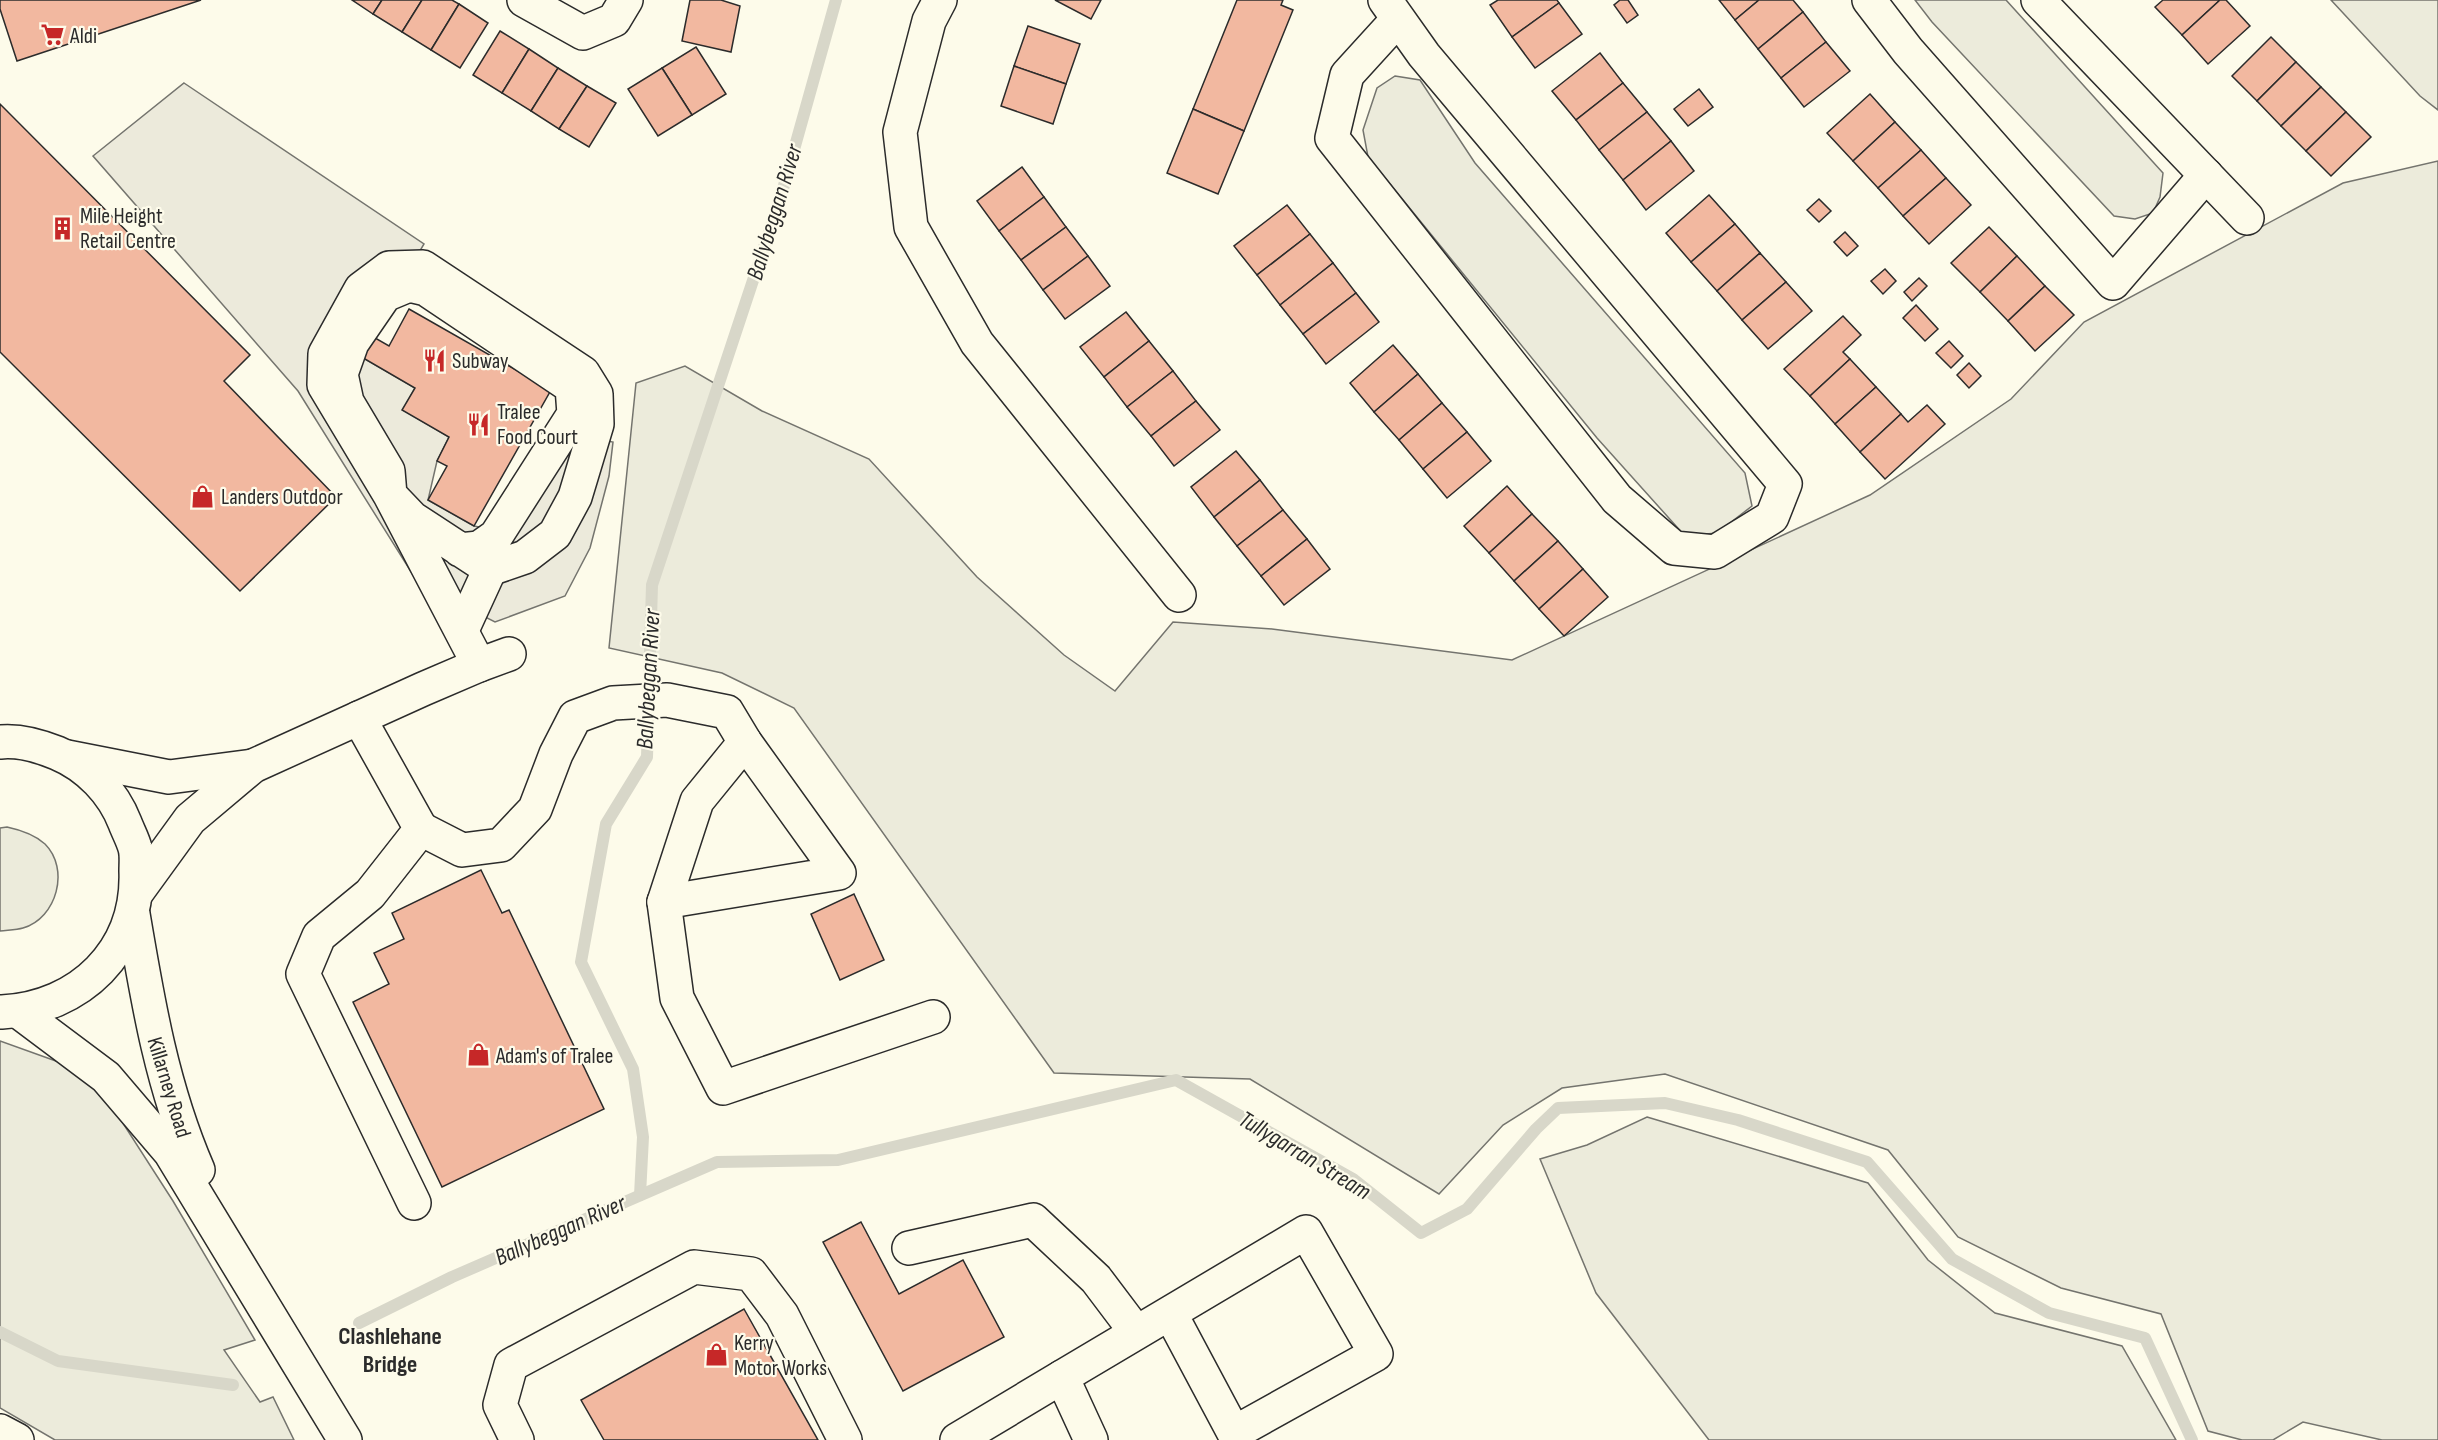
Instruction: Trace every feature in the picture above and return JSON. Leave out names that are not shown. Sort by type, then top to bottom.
[{"type":"street","points":[[524,0],[583,33],[614,20],[626,0]]},
{"type":"street","points":[[940,0],[929,21],[900,132],[911,227],[977,343],[1179,595]]},
{"type":"street","points":[[1869,0],[1908,51],[2113,283],[2206,175]]},
{"type":"street","points":[[2038,0],[2247,218]]},
{"type":"street","points":[[1391,9],[1424,55],[1785,484],[1772,517],[1715,552],[1674,548],[1617,499],[1332,138],[1347,75],[1391,9]]},
{"type":"street","points":[[462,630],[490,568],[496,536],[574,414],[572,387],[426,289],[409,285],[385,296],[352,343],[341,374],[347,402],[388,471],[390,495],[412,518],[490,568],[525,557],[555,534],[575,497],[597,424],[596,394],[583,373],[423,267],[389,268],[361,289],[325,354],[324,385],[390,495],[479,665]]},
{"type":"street","points":[[460,550],[479,548],[496,536]]},
{"type":"street","points":[[9,1012],[36,1008],[71,994],[104,966],[127,932],[135,903],[190,819],[253,766],[479,665],[509,654]]},
{"type":"street","points":[[359,718],[422,829],[462,850],[501,845],[535,809],[556,754],[575,717],[613,703],[667,700],[728,712],[744,742],[839,873],[664,902]]},
{"type":"street","points":[[0,742],[38,745],[67,757],[170,777],[253,766]]},
{"type":"street","points":[[744,742],[697,801],[664,902],[677,998],[723,1088],[933,1017]]},
{"type":"street","name":"Killarney Road","points":[[67,757],[95,777],[118,806],[135,849],[135,903],[151,1024],[181,1132],[232,1252]]},
{"type":"street","points":[[414,1203],[303,974],[319,936],[370,894],[422,829]]},
{"type":"street","name":"Killarney Road","points":[[9,1012],[106,1077],[170,1152],[345,1440]]},
{"type":"street","points":[[909,1248],[1033,1220],[1096,1279],[1136,1332]]},
{"type":"street","points":[[957,1440],[1136,1332],[1306,1232],[1376,1354],[1233,1433],[1170,1313]]},
{"type":"street","points":[[517,1440],[500,1405],[511,1365],[694,1267],[751,1274],[782,1315],[845,1440]]},
{"type":"street","points":[[1062,1377],[1091,1440]]},
{"type":"street","points":[[0,1431],[17,1440]]},
{"type":"shaded area","points":[[1915,0],[2006,0],[2163,173],[2160,197],[2153,213],[2135,219],[2114,216],[1932,22]]},
{"type":"shaded area","points":[[2331,0],[2438,0],[2438,110],[2420,96]]},
{"type":"shaded area","points":[[1395,76],[1420,80],[1475,163],[1745,473],[1752,506],[1717,533],[1685,536],[1597,438],[1368,157],[1363,130],[1377,88]]},
{"type":"shaded area","points":[[184,83],[424,244],[358,355],[415,388],[403,410],[449,437],[437,461],[428,500],[474,526],[504,532],[581,436],[613,442],[609,476],[590,548],[565,596],[495,622],[418,583],[298,391],[93,156]]},
{"type":"shaded area","points":[[2438,161],[2438,1440],[2382,1440],[2303,1422],[2273,1440],[2242,1440],[2208,1431],[2161,1314],[2061,1288],[1958,1237],[1888,1150],[1665,1074],[1562,1088],[1503,1125],[1439,1194],[1250,1079],[1054,1073],[794,708],[722,673],[609,648],[636,383],[685,366],[762,411],[869,459],[977,577],[1064,655],[1115,691],[1173,622],[1272,629],[1512,660],[1870,495],[2011,399],[2084,322],[2343,183]]},
{"type":"shaded area","points":[[7,827],[27,833],[45,844],[53,854],[58,879],[51,904],[35,923],[23,928],[0,931],[0,828]]},
{"type":"shaded area","points":[[0,1041],[67,1065],[101,1089],[173,1201],[255,1340],[224,1350],[260,1402],[273,1397],[294,1440],[55,1440],[0,1408]]},
{"type":"shaded area","points":[[1647,1117],[1868,1183],[1928,1260],[1995,1313],[2122,1346],[2176,1440],[1709,1440],[1596,1293],[1540,1159],[1587,1145]]},
{"type":"building","name":"Aldi","points":[[0,0],[201,0],[17,61],[0,9]]},
{"type":"building","points":[[352,0],[382,0],[373,14]]},
{"type":"building","points":[[382,0],[422,0],[402,32],[373,14]]},
{"type":"building","points":[[422,0],[452,0],[459,4],[431,50],[402,32]]},
{"type":"building","points":[[690,0],[721,0],[740,6],[731,52],[682,41]]},
{"type":"building","points":[[1055,0],[1101,0],[1091,19]]},
{"type":"building","points":[[1237,0],[1283,0],[1281,5],[1293,10],[1244,131],[1193,109]]},
{"type":"building","points":[[1498,0],[1557,0],[1559,3],[1512,37],[1490,5]]},
{"type":"building","points":[[1620,0],[1628,0],[1638,15],[1627,23],[1614,5]]},
{"type":"building","points":[[1719,0],[1759,0],[1735,20]]},
{"type":"building","points":[[1759,0],[1793,0],[1803,12],[1758,49],[1735,20]]},
{"type":"building","points":[[2163,0],[2220,0],[2182,35],[2155,7]]},
{"type":"building","points":[[2220,0],[2226,0],[2250,26],[2208,64],[2182,35]]},
{"type":"building","points":[[1559,3],[1582,34],[1535,68],[1512,37]]},
{"type":"building","points":[[459,4],[488,23],[460,68],[431,50]]},
{"type":"building","points":[[1803,12],[1826,42],[1781,78],[1758,49]]},
{"type":"building","points":[[1028,26],[1080,44],[1066,84],[1014,66]]},
{"type":"building","points":[[500,31],[529,49],[502,93],[473,75]]},
{"type":"building","points":[[2271,37],[2296,62],[2257,101],[2232,76]]},
{"type":"building","points":[[1826,42],[1850,71],[1804,107],[1781,78]]},
{"type":"building","points":[[696,47],[726,94],[692,115],[662,68]]},
{"type":"building","points":[[529,49],[558,68],[531,111],[502,93]]},
{"type":"building","points":[[1600,53],[1623,83],[1576,120],[1552,91]]},
{"type":"building","points":[[2296,62],[2321,87],[2281,126],[2257,101]]},
{"type":"building","points":[[1014,66],[1066,84],[1053,124],[1001,106]]},
{"type":"building","points":[[558,68],[587,86],[559,129],[531,111]]},
{"type":"building","points":[[662,68],[692,115],[658,136],[628,89]]},
{"type":"building","points":[[1623,83],[1647,112],[1599,150],[1576,120]]},
{"type":"building","points":[[587,86],[616,103],[589,147],[559,129]]},
{"type":"building","points":[[2321,87],[2346,112],[2306,151],[2281,126]]},
{"type":"building","points":[[1699,89],[1713,107],[1688,126],[1674,109]]},
{"type":"building","points":[[1870,94],[1895,122],[1853,161],[1827,133]]},
{"type":"building","name":"Mile Height Retail Centre","points":[[0,104],[250,355],[224,381],[336,497],[240,591],[0,352]]},
{"type":"building","points":[[1193,109],[1244,131],[1218,194],[1167,173]]},
{"type":"building","points":[[1647,112],[1671,141],[1623,180],[1599,150]]},
{"type":"building","points":[[2346,112],[2371,137],[2331,176],[2306,151]]},
{"type":"building","points":[[1895,122],[1921,150],[1878,188],[1853,161]]},
{"type":"building","points":[[1671,141],[1694,171],[1646,210],[1623,180]]},
{"type":"building","points":[[1921,150],[1946,178],[1903,216],[1878,188]]},
{"type":"building","points":[[1022,167],[1044,197],[999,231],[977,201]]},
{"type":"building","points":[[1946,178],[1971,205],[1929,244],[1903,216]]},
{"type":"building","points":[[1709,195],[1735,224],[1691,262],[1666,233]]},
{"type":"building","points":[[1044,197],[1066,227],[1021,260],[999,231]]},
{"type":"building","points":[[1819,199],[1831,211],[1819,222],[1807,210]]},
{"type":"building","points":[[1287,205],[1310,234],[1257,275],[1234,246]]},
{"type":"building","points":[[1735,224],[1760,253],[1717,291],[1691,262]]},
{"type":"building","points":[[1066,227],[1088,256],[1043,290],[1021,260]]},
{"type":"building","points":[[1989,227],[2017,256],[1980,292],[1951,263]]},
{"type":"building","points":[[1845,232],[1858,246],[1847,256],[1834,242]]},
{"type":"building","points":[[1310,234],[1333,263],[1280,305],[1257,275]]},
{"type":"building","points":[[1760,253],[1786,282],[1742,320],[1717,291]]},
{"type":"building","points":[[1088,256],[1110,286],[1065,319],[1043,290]]},
{"type":"building","points":[[2017,256],[2045,286],[2008,321],[1980,292]]},
{"type":"building","points":[[1333,263],[1356,293],[1303,334],[1280,305]]},
{"type":"building","points":[[1885,269],[1896,281],[1883,294],[1871,281]]},
{"type":"building","points":[[1919,278],[1927,286],[1912,301],[1904,292]]},
{"type":"building","points":[[1786,282],[1812,311],[1768,349],[1742,320]]},
{"type":"building","points":[[2045,286],[2074,315],[2035,351],[2008,321]]},
{"type":"building","points":[[1356,293],[1379,322],[1326,364],[1303,334]]},
{"type":"building","points":[[1916,305],[1938,329],[1925,341],[1903,318]]},
{"type":"building","name":"Tralee Food Court","points":[[409,309],[551,390],[474,526],[428,500],[447,466],[437,461],[449,437],[402,410],[415,388],[358,355],[370,335],[389,346]]},
{"type":"building","points":[[1126,312],[1149,341],[1104,377],[1080,347]]},
{"type":"building","points":[[1843,316],[1861,335],[1843,352],[1850,359],[1810,396],[1784,369]]},
{"type":"building","points":[[1149,341],[1173,371],[1127,407],[1104,377]]},
{"type":"building","points":[[1949,341],[1963,356],[1951,368],[1936,353]]},
{"type":"building","points":[[1393,345],[1418,374],[1374,412],[1350,383]]},
{"type":"building","points":[[1850,359],[1876,387],[1835,424],[1810,396]]},
{"type":"building","points":[[1969,363],[1981,376],[1969,388],[1957,375]]},
{"type":"building","points":[[1173,371],[1196,401],[1151,436],[1127,407]]},
{"type":"building","points":[[1418,374],[1442,403],[1399,440],[1374,412]]},
{"type":"building","points":[[1876,387],[1901,414],[1860,452],[1835,424]]},
{"type":"building","points":[[1196,401],[1220,430],[1174,466],[1151,436]]},
{"type":"building","points":[[1442,403],[1467,432],[1423,469],[1399,440]]},
{"type":"building","points":[[1927,405],[1945,424],[1885,479],[1860,452],[1901,414],[1908,422]]},
{"type":"building","points":[[1467,432],[1491,461],[1447,498],[1423,469]]},
{"type":"building","points":[[1236,451],[1260,480],[1214,517],[1191,487]]},
{"type":"building","points":[[1260,480],[1283,510],[1237,546],[1214,517]]},
{"type":"building","points":[[1507,486],[1532,514],[1489,553],[1464,526]]},
{"type":"building","points":[[1283,510],[1307,539],[1261,576],[1237,546]]},
{"type":"building","points":[[1532,514],[1558,541],[1514,581],[1489,553]]},
{"type":"building","points":[[1307,539],[1330,569],[1284,605],[1261,576]]},
{"type":"building","points":[[1558,541],[1583,569],[1539,609],[1514,581]]},
{"type":"building","points":[[1583,569],[1608,597],[1564,636],[1539,609]]},
{"type":"building","name":"Adam's of Tralee","points":[[481,870],[502,913],[509,910],[604,1109],[442,1187],[353,1002],[389,984],[374,953],[404,939],[392,913]]},
{"type":"building","points":[[854,894],[884,960],[840,980],[811,914]]},
{"type":"building","points":[[861,1222],[899,1294],[963,1260],[1004,1337],[903,1391],[823,1242]]},
{"type":"building","name":"Kerry Motor Works","points":[[744,1309],[818,1440],[604,1440],[581,1400]]},
{"type":"waterway","name":"Ballybeggan River","points":[[640,1195],[643,1137],[633,1069],[581,962],[606,824],[647,757],[652,585],[781,196],[836,0]]},
{"type":"waterway","name":"Tullygarran Stream","points":[[359,1323],[452,1277],[717,1162],[838,1160],[1176,1080],[1353,1179],[1421,1233],[1467,1209],[1536,1129],[1558,1108],[1665,1103],[1738,1120],[1867,1162],[1952,1259],[2049,1313],[2145,1338],[2192,1440]]},
{"type":"waterway","name":"Ballybeggan River","points":[[0,1332],[58,1361],[233,1385]]},
{"type":"place","name":"Aldi","points":[[52,35]]},
{"type":"place","name":"Mile Height Retail Centre","points":[[62,228]]},
{"type":"place","name":"Subway","points":[[434,360]]},
{"type":"place","name":"Tralee Food Court","points":[[479,424]]},
{"type":"place","name":"Landers Outdoor","points":[[203,496]]},
{"type":"place","name":"Adam's of Tralee","points":[[478,1055]]},
{"type":"place","name":"Kerry Motor Works","points":[[716,1355]]},
{"type":"district","name":"Clashlehane Bridge","points":[[390,1350]]}]
